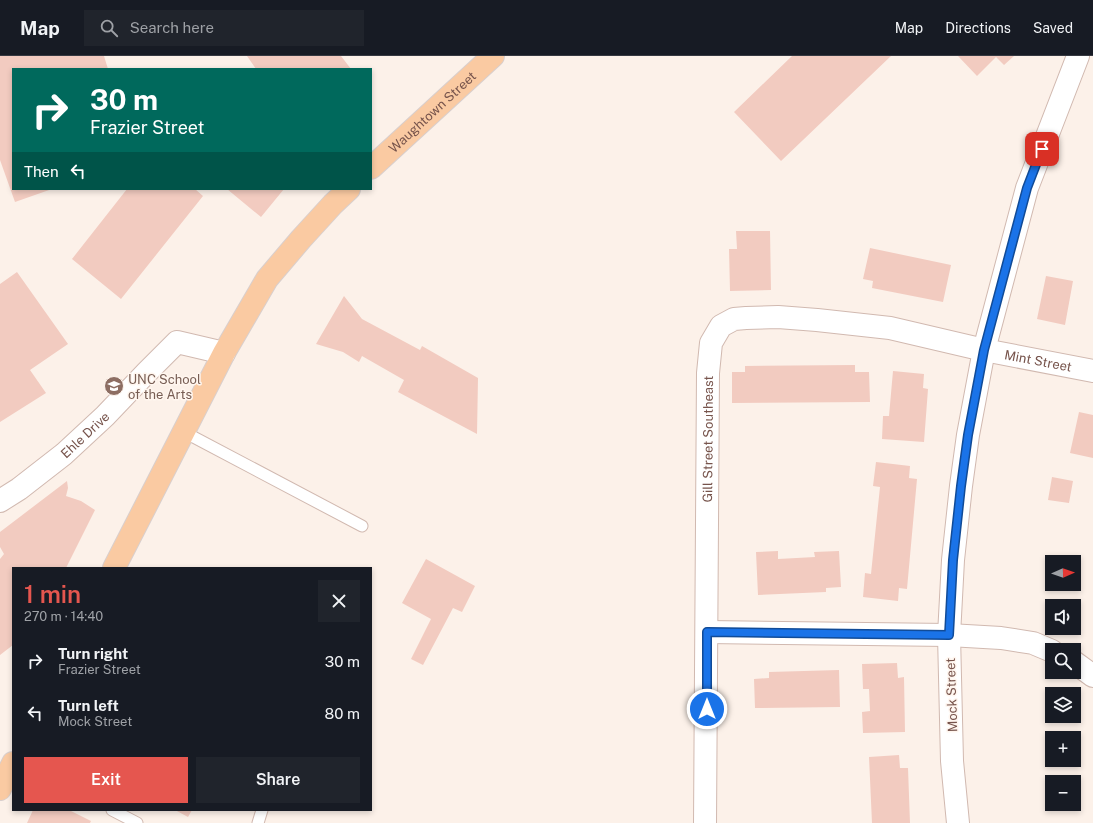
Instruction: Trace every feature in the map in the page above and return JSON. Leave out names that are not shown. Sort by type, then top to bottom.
[{"type":"main road","name":"Waughtown Street","points":[[372,167],[493,56]]},
{"type":"main road","points":[[115,567],[224,353],[267,280],[301,239],[348,190]]},
{"type":"main road","points":[[0,789],[12,765]]},
{"type":"street","name":"Mock Street","points":[[958,823],[952,761],[949,635],[953,560],[968,435],[984,350],[1027,188],[1078,56]]},
{"type":"street","name":"Gill Street Southeast","points":[[705,823],[708,373],[711,343],[721,326],[734,320],[746,318],[778,317],[817,320],[890,328],[984,350]]},
{"type":"street","name":"Ehle Drive","points":[[0,501],[19,489],[69,449],[105,416],[146,372],[177,342],[224,353]]},
{"type":"street","name":"Mint Street","points":[[984,350],[1093,371]]},
{"type":"street","points":[[707,632],[949,635],[1001,638],[1033,643],[1045,648]]},
{"type":"street","points":[[1081,667],[1093,676]]},
{"type":"lane","points":[[184,432],[362,526]]},
{"type":"lane","points":[[114,811],[137,823]]},
{"type":"lane","points":[[258,823],[262,811]]},
{"type":"building","points":[[0,56],[104,56],[108,68],[12,68],[12,190],[49,190],[15,202],[0,160]]},
{"type":"building","points":[[247,56],[341,56],[350,68],[255,68]]},
{"type":"building","points":[[792,56],[891,56],[781,161],[734,112]]},
{"type":"building","points":[[958,56],[1014,56],[1004,65],[996,57],[977,76]]},
{"type":"building","points":[[126,190],[196,190],[203,196],[121,299],[72,259]]},
{"type":"building","points":[[228,190],[283,190],[261,217]]},
{"type":"building","points":[[736,231],[770,231],[771,290],[730,291],[729,249],[737,249]]},
{"type":"building","points":[[870,248],[951,265],[943,302],[872,288],[873,281],[863,279]]},
{"type":"building","points":[[17,272],[68,344],[30,370],[46,393],[0,422],[0,284]]},
{"type":"building","points":[[1046,276],[1073,281],[1065,325],[1037,319]]},
{"type":"building","points":[[344,296],[362,319],[420,350],[422,346],[478,378],[477,434],[398,392],[404,380],[362,356],[359,362],[343,352],[316,344]]},
{"type":"building","points":[[855,365],[855,372],[869,372],[870,402],[732,403],[732,372],[745,372],[745,366]]},
{"type":"building","points":[[893,371],[924,374],[923,388],[928,389],[924,442],[882,439],[883,416],[889,416]]},
{"type":"building","points":[[1079,412],[1093,415],[1093,458],[1070,453]]},
{"type":"building","points":[[876,462],[910,466],[909,478],[917,479],[907,589],[899,588],[898,601],[863,597],[865,573],[871,574],[880,487],[873,486]]},
{"type":"building","points":[[1052,477],[1073,481],[1069,503],[1048,500]]},
{"type":"building","points":[[67,481],[68,488],[66,496],[81,501],[95,510],[66,567],[12,567],[12,646],[0,655],[0,559],[4,554],[0,547],[0,532]]},
{"type":"building","points":[[778,551],[778,559],[815,557],[814,552],[839,551],[841,587],[826,588],[826,592],[758,595],[756,552]]},
{"type":"building","points":[[426,559],[475,586],[462,612],[453,608],[423,665],[411,659],[431,619],[402,603]]},
{"type":"building","points":[[897,663],[898,678],[904,677],[905,732],[863,733],[862,712],[870,711],[869,689],[863,689],[862,664]]},
{"type":"building","points":[[839,670],[840,707],[755,708],[754,679],[769,678],[769,672]]},
{"type":"building","points":[[899,755],[900,768],[908,768],[910,823],[872,823],[869,757]]},
{"type":"building","points":[[33,811],[71,811],[91,821],[90,823],[27,823]]},
{"type":"building","points":[[177,811],[191,811],[188,817]]},
{"type":"place","name":"UNC School of the Arts","points":[[114,386]]},
{"type":"route","points":[[707,709],[707,632],[949,635],[953,560],[961,486],[968,435],[984,350],[1027,188],[1042,149]]}]
